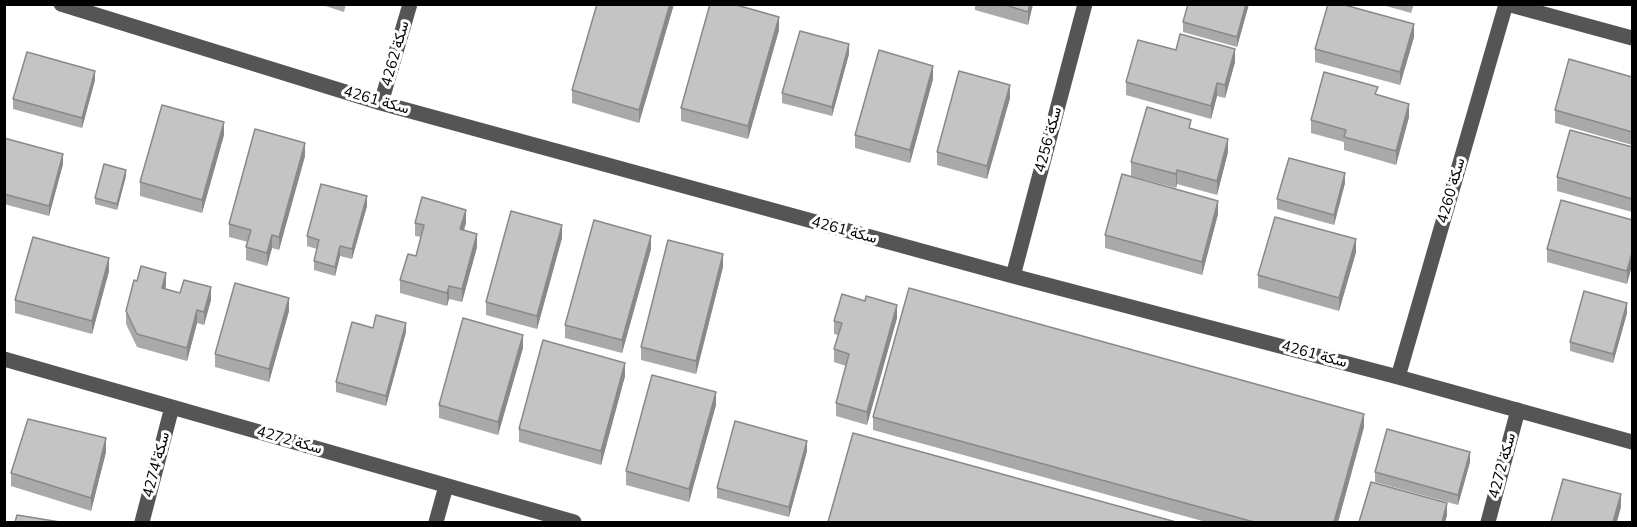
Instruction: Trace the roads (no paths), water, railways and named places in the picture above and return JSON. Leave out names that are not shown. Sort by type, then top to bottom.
[{"type":"street","name":"سكة 4261","points":[[61,4],[381,103],[1632,442]]},
{"type":"street","name":"سكة 4262","points":[[381,103],[410,4]]},
{"type":"street","name":"سكة 4256","points":[[1013,276],[1086,4]]},
{"type":"street","points":[[1507,4],[1632,38]]},
{"type":"street","name":"سكة 4260","points":[[1398,377],[1507,4]]},
{"type":"street","name":"سكة 4272","points":[[4,359],[574,522]]},
{"type":"street","name":"سكة 4274","points":[[142,522],[172,407]]},
{"type":"street","name":"سكة 4272","points":[[1488,522],[1518,410]]},
{"type":"street","points":[[436,522],[446,486]]}]
